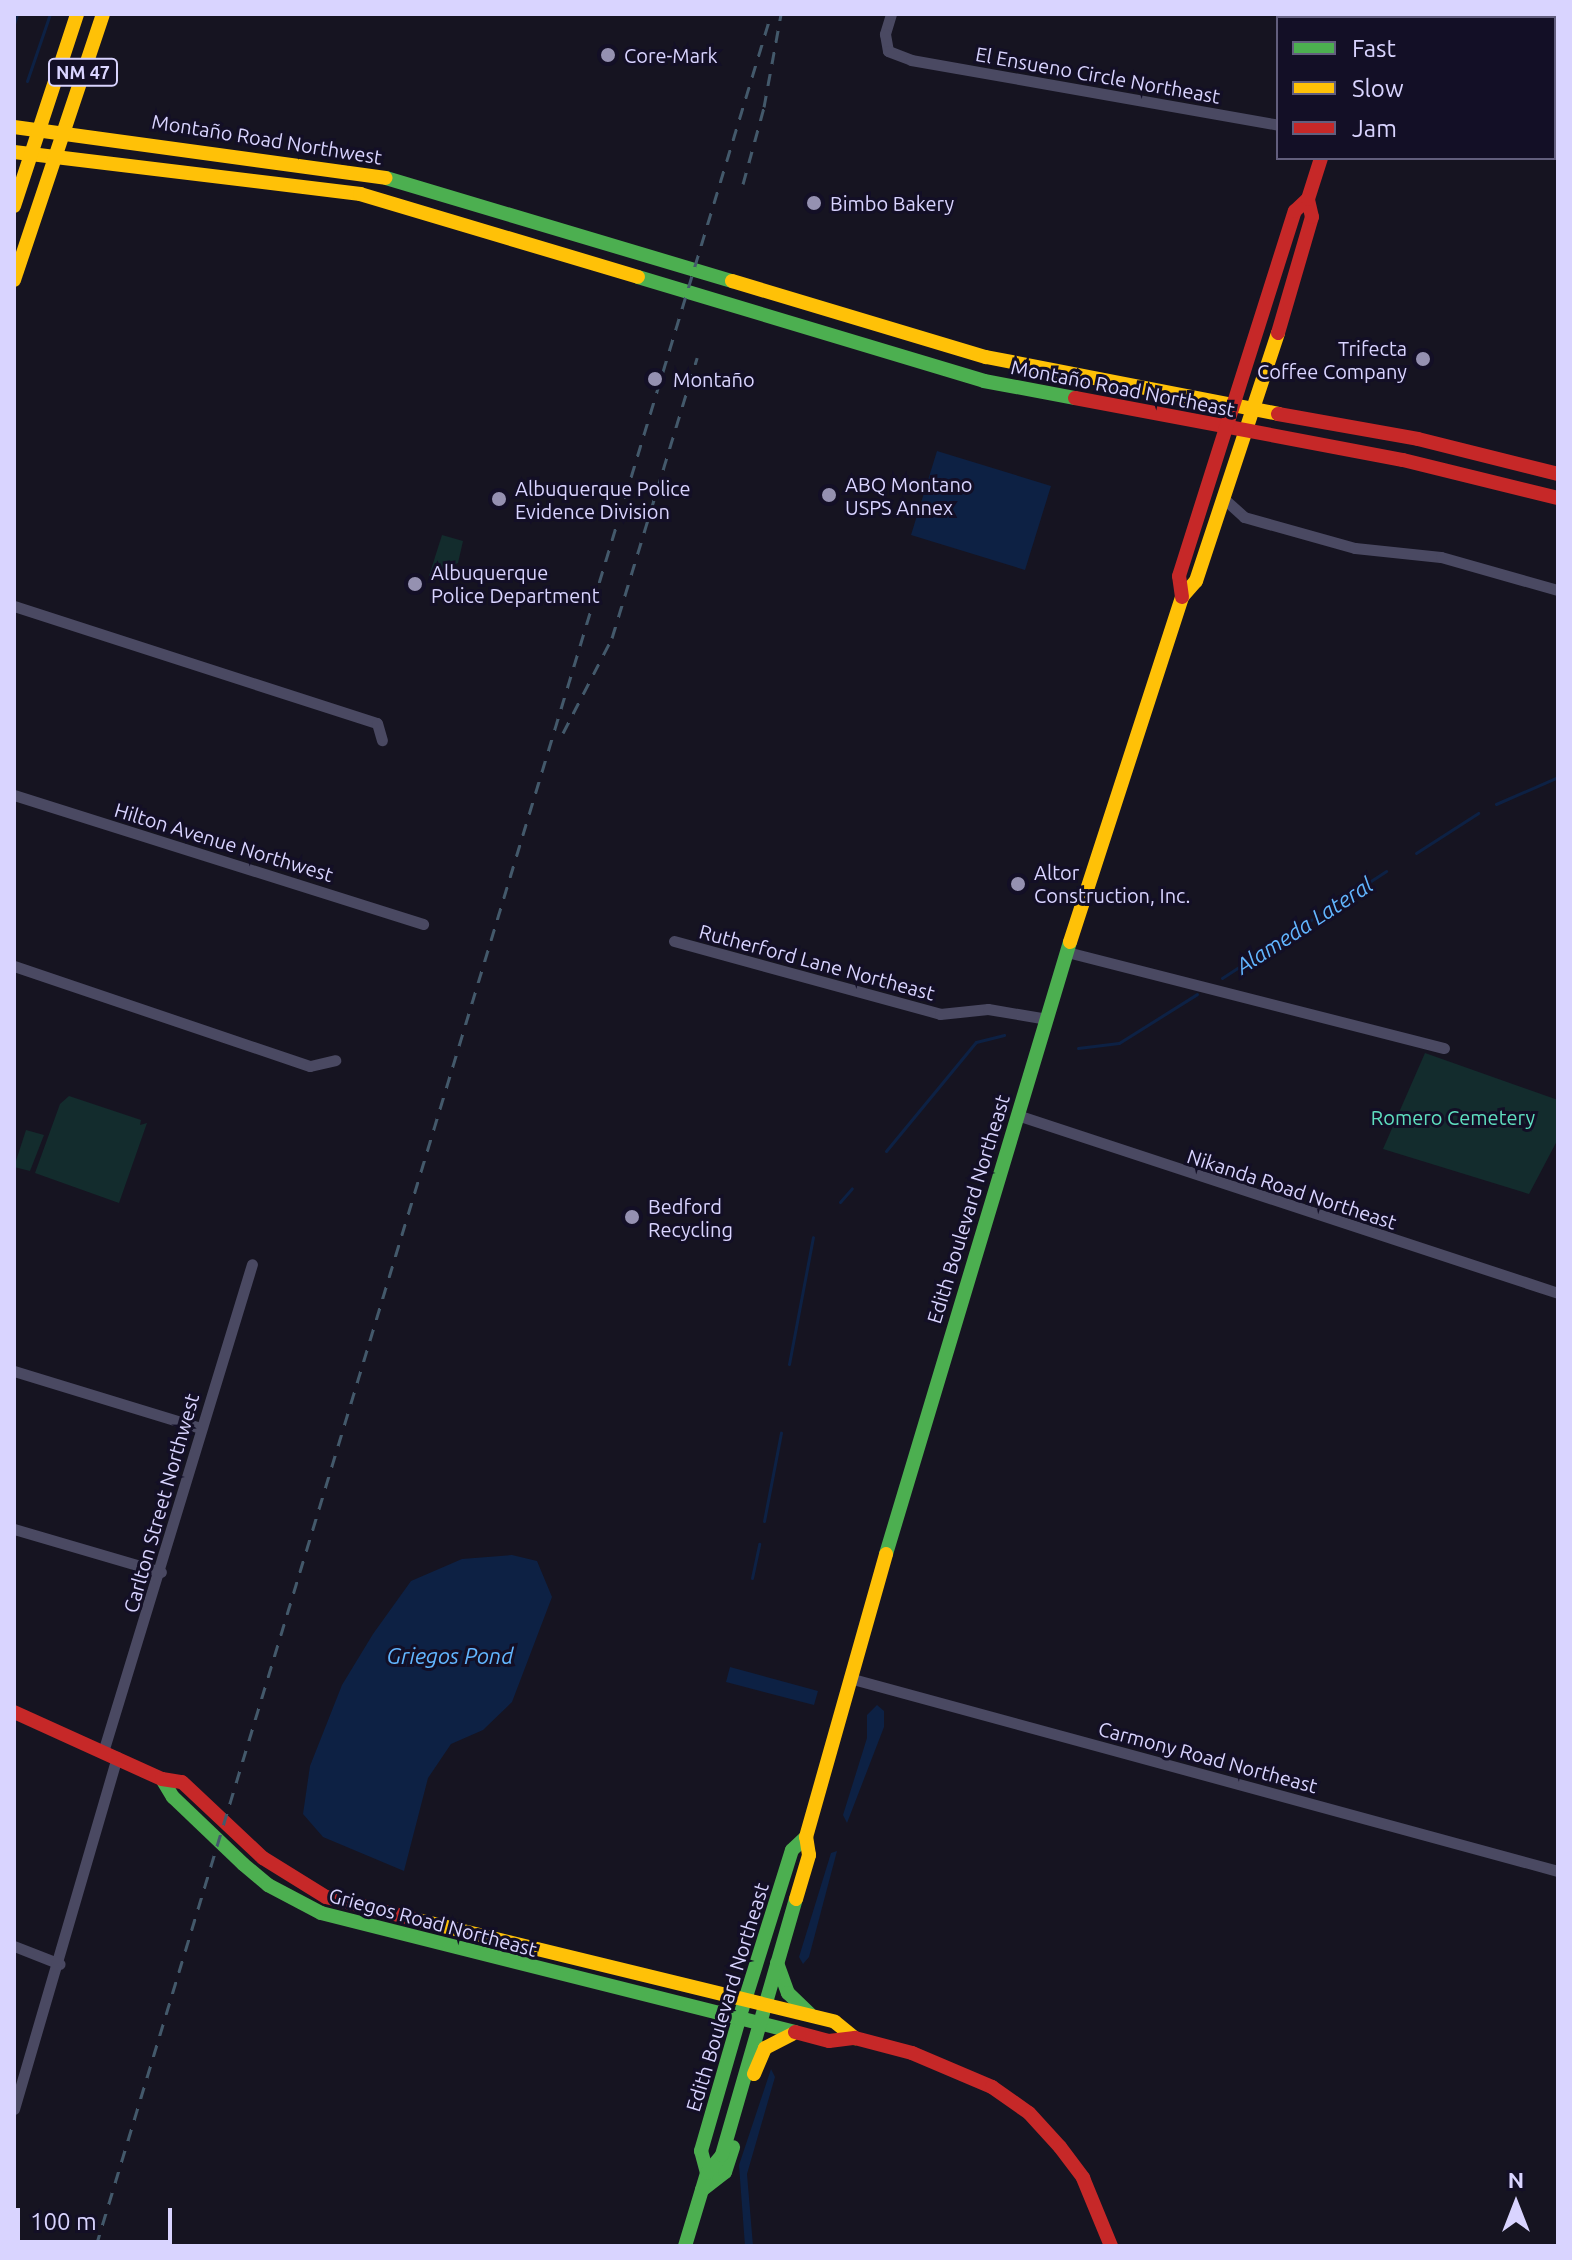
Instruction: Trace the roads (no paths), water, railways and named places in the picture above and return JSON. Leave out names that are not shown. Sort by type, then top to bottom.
[{"type":"main road","name":"NM 47","points":[[14,206],[77,14]]},
{"type":"main road","name":"NM 47","points":[[14,280],[103,14]]},
{"type":"main road","name":"Montaño Road Northwest","points":[[14,127],[65,131],[363,171],[694,271]]},
{"type":"main road","name":"Montaño Road Northwest","points":[[14,152],[368,195],[687,294]]},
{"type":"main road","name":"Edith Boulevard Northeast","points":[[1182,597],[1179,576],[1295,211],[1308,199],[1320,160]]},
{"type":"main road","name":"Edith Boulevard Northeast","points":[[685,2246],[707,2173],[722,2155],[809,1855],[806,1837],[849,1678],[1017,1115],[1182,597],[1196,581],[1252,409],[1312,217],[1308,199]]},
{"type":"main road","name":"Montaño Road Northeast","points":[[694,271],[976,354],[1418,439],[1558,474]]},
{"type":"main road","name":"Montaño Road Northeast","points":[[687,294],[998,385],[1403,460],[1558,498]]},
{"type":"main road","name":"Griegos Road Northeast","points":[[14,1712],[162,1779],[182,1782],[282,1873],[326,1897],[814,2017]]},
{"type":"main road","name":"Griegos Road Northeast","points":[[162,1779],[173,1797],[243,1864],[268,1885],[321,1913],[829,2041],[855,2038]]},
{"type":"main road","name":"Edith Boulevard Northeast","points":[[707,2173],[701,2151],[739,2019],[792,1850],[806,1837]]},
{"type":"main road","points":[[777,1963],[788,1993],[814,2017],[835,2022],[855,2038],[951,2066],[992,2087],[1029,2113],[1083,2178],[1111,2246]]},
{"type":"main road","points":[[702,2190],[725,2172],[765,2048],[778,2037],[798,2033]]},
{"type":"street","name":"El Ensueno Circle Northeast","points":[[891,14],[885,34],[888,51],[911,60],[1276,125]]},
{"type":"street","points":[[1222,497],[1244,517],[1355,548],[1441,557],[1558,590]]},
{"type":"street","points":[[14,606],[377,723],[382,740]]},
{"type":"street","name":"Hilton Avenue Northwest","points":[[14,795],[423,924]]},
{"type":"street","name":"Rutherford Lane Northeast","points":[[674,941],[940,1014],[988,1009],[1047,1019]]},
{"type":"street","points":[[1067,952],[1444,1048]]},
{"type":"street","points":[[14,966],[310,1066],[335,1060]]},
{"type":"street","name":"Nikanda Road Northeast","points":[[1017,1115],[1558,1293]]},
{"type":"street","name":"Carlton Street Northwest","points":[[14,2109],[60,1964],[110,1754],[201,1428],[252,1264]]},
{"type":"street","points":[[14,1371],[201,1428]]},
{"type":"street","points":[[14,1529],[161,1572]]},
{"type":"street","name":"Carmony Road Northeast","points":[[849,1678],[1558,1871]]},
{"type":"street","points":[[14,1946],[60,1964]]},
{"type":"water","points":[[937,451],[1051,486],[1025,570],[911,535]]},
{"type":"water","name":"Griegos Pond","points":[[512,1555],[537,1561],[552,1597],[512,1702],[483,1730],[451,1744],[428,1778],[404,1871],[323,1837],[303,1814],[310,1766],[342,1685],[373,1634],[411,1581],[462,1559]]},
{"type":"water","points":[[730,1667],[818,1691],[814,1705],[726,1682]]},
{"type":"water","points":[[877,1705],[884,1711],[884,1727],[847,1823],[843,1815],[867,1738],[867,1715]]},
{"type":"water","points":[[837,1851],[809,1957],[803,1964],[799,1957],[831,1853]]},
{"type":"water","points":[[771,2069],[775,2077],[747,2174],[753,2246],[745,2246],[739,2165]]},
{"type":"waterway","points":[[14,24],[17,14]]},
{"type":"waterway","points":[[27,81],[50,14]]},
{"type":"waterway","points":[[1496,804],[1558,777]]},
{"type":"waterway","points":[[1416,853],[1478,813]]},
{"type":"waterway","name":"Alameda Lateral","points":[[1222,978],[1386,871]]},
{"type":"waterway","points":[[1078,1048],[1119,1043],[1197,994]]},
{"type":"waterway","points":[[886,1151],[976,1042],[1004,1035]]},
{"type":"waterway","points":[[840,1202],[852,1188]]},
{"type":"waterway","name":"Alameda Lateral","points":[[789,1364],[813,1237]]},
{"type":"waterway","points":[[764,1521],[781,1433]]},
{"type":"waterway","points":[[752,1578],[759,1544]]},
{"type":"railway","points":[[96,2246],[771,14]]},
{"type":"railway","points":[[743,184],[764,107],[781,14]]},
{"type":"railway","points":[[563,733],[612,638],[697,358]]},
{"type":"place","name":"Core-Mark","points":[[608,55]]},
{"type":"place","name":"Bimbo Bakery","points":[[814,203]]},
{"type":"place","name":"Trifecta Coffee Company","points":[[1423,359]]},
{"type":"place","name":"Montaño","points":[[655,379]]},
{"type":"place","name":"ABQ Montano USPS Annex","points":[[829,495]]},
{"type":"place","name":"Albuquerque Police Evidence Division","points":[[499,499]]},
{"type":"place","name":"Albuquerque Police Department","points":[[415,584]]},
{"type":"place","name":"Altor Construction, Inc.","points":[[1018,884]]},
{"type":"place","name":"Bedford Recycling","points":[[632,1217]]},
{"type":"park label","name":"Romero Cemetery","points":[[1453,1117]]}]
